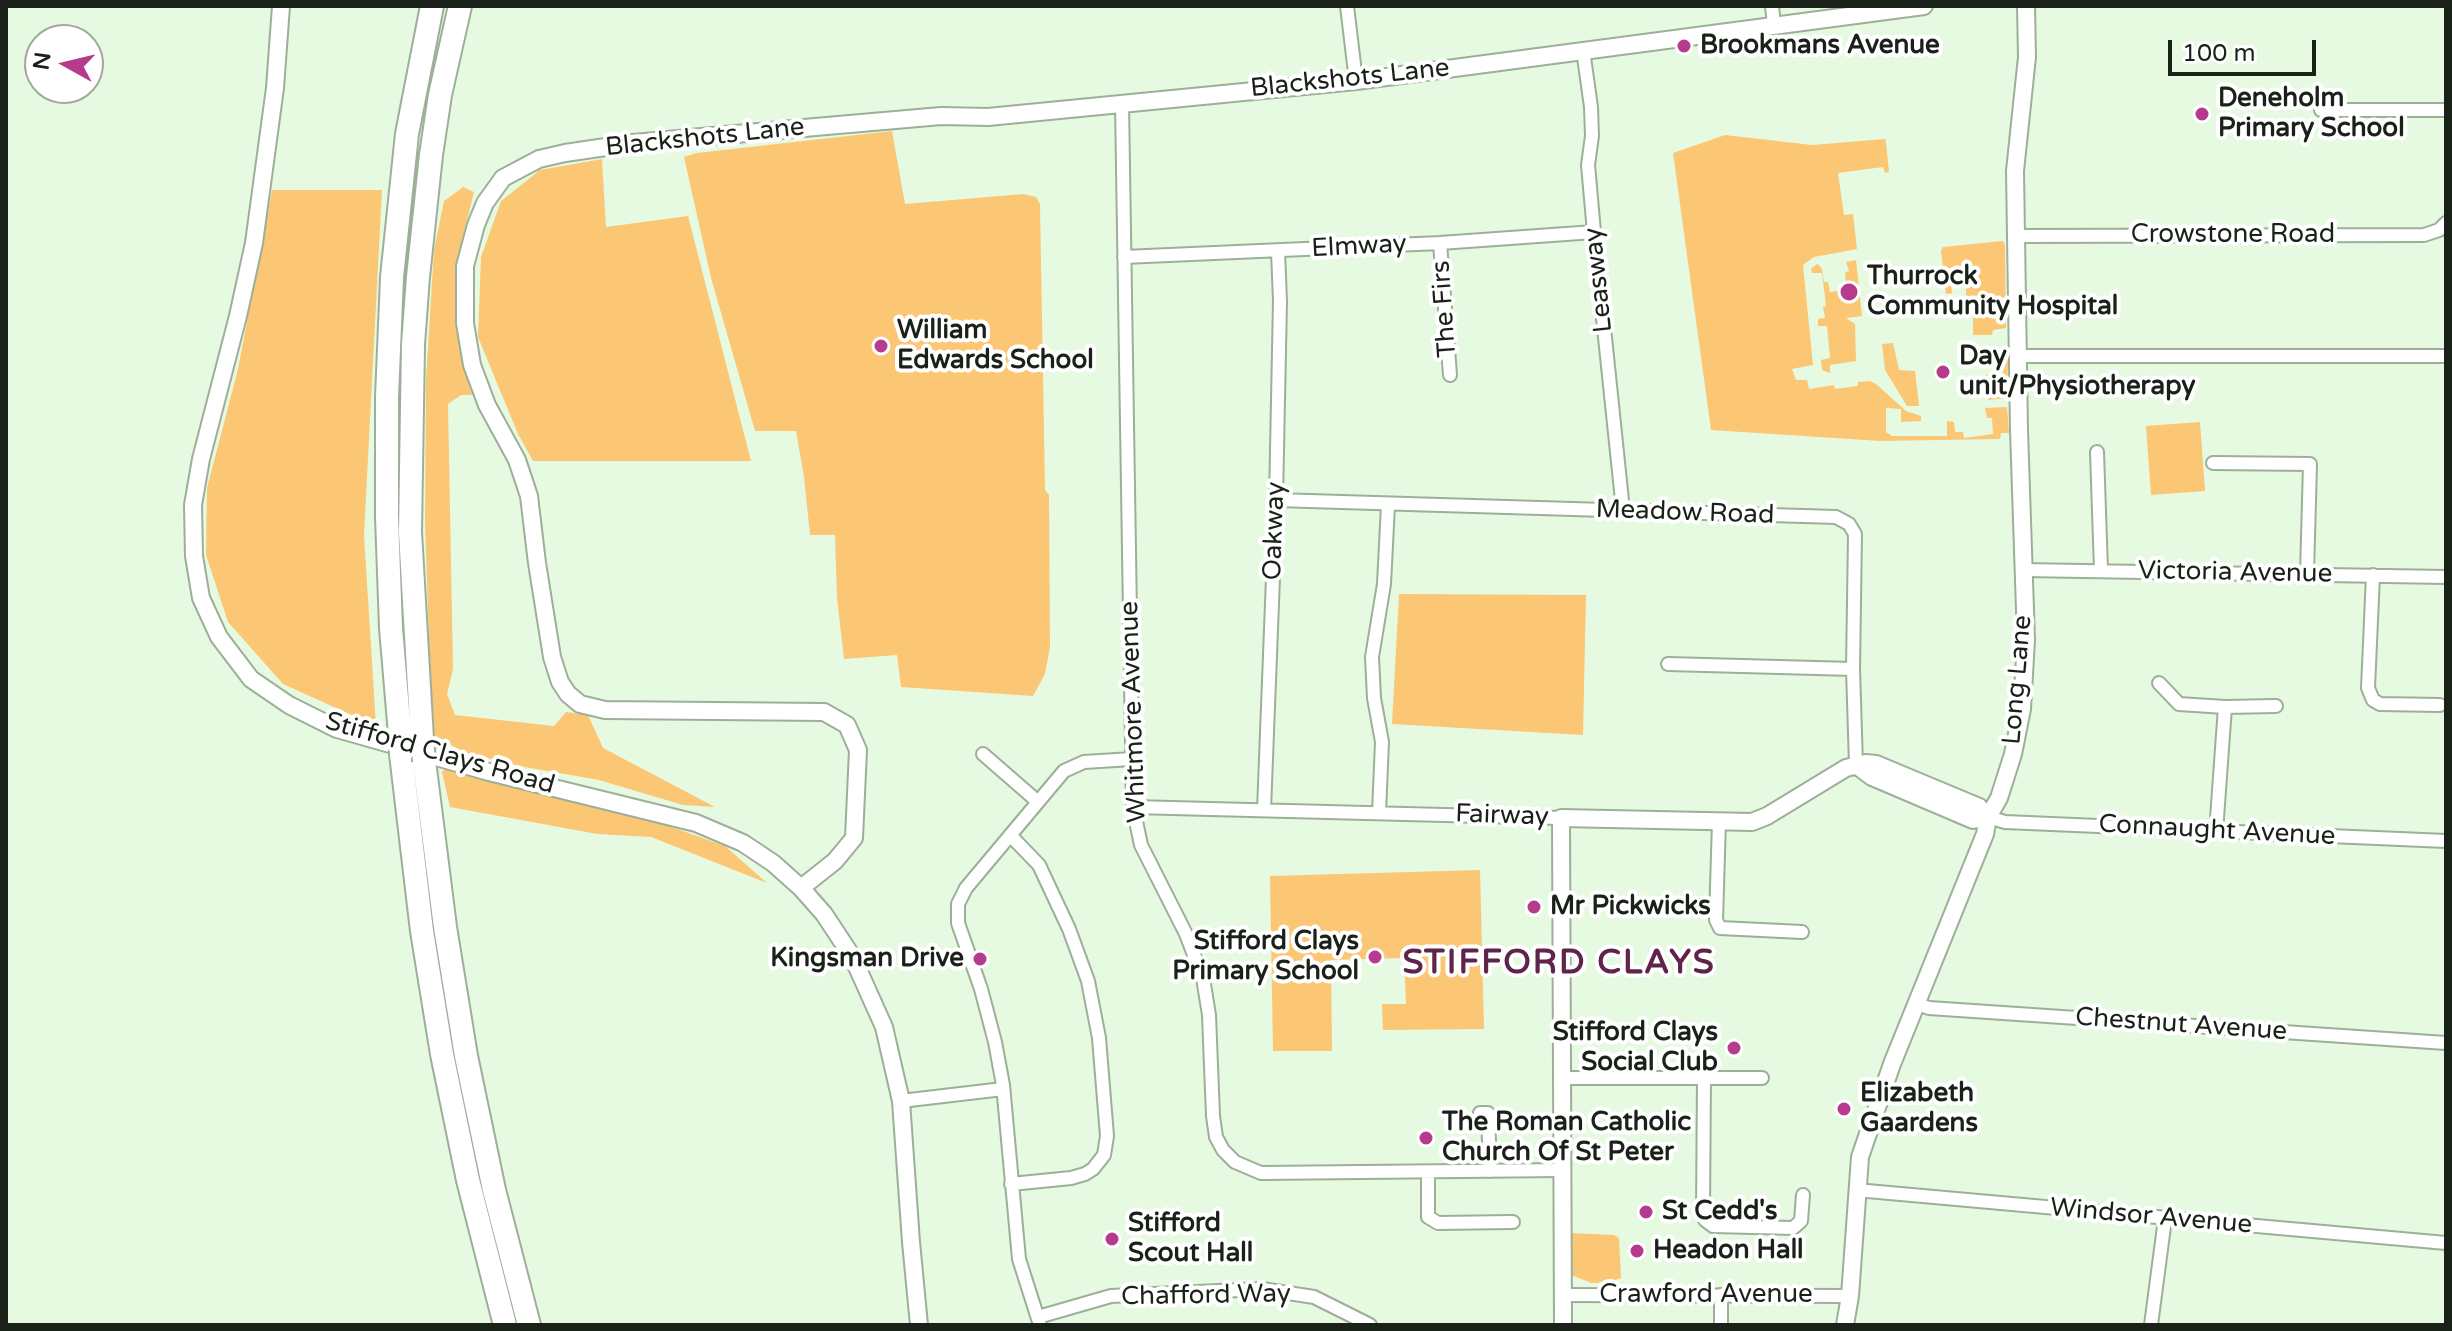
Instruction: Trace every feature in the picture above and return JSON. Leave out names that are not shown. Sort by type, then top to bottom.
[{"type":"highway","points":[[432,6],[407,134],[392,277],[387,397],[391,628],[400,744],[422,931],[442,1054],[474,1208],[505,1325]]},
{"type":"highway","points":[[460,6],[440,95],[419,261],[413,344],[410,532],[423,750],[445,927],[466,1056],[494,1190],[529,1325]]},
{"type":"street","name":"Stifford Clays Road","points":[[281,6],[275,88],[254,243],[201,459],[193,505],[194,556],[201,598],[219,637],[251,679],[289,705],[337,729],[489,772],[696,823],[743,843],[773,863],[801,888],[824,914],[853,958],[884,1027],[901,1101],[919,1325]]},
{"type":"street","points":[[1347,6],[1356,81]]},
{"type":"street","points":[[1772,6],[1774,25]]},
{"type":"street","name":"Blackshots Lane","points":[[801,888],[835,861],[854,838],[858,750],[847,725],[824,712],[605,710],[580,704],[560,682],[550,642],[529,496],[517,460],[487,405],[472,365],[465,323],[465,266],[480,214],[503,178],[539,159],[565,153],[718,135],[941,116],[988,117],[1356,81],[1924,6]]},
{"type":"street","name":"Long Lane","points":[[1845,1325],[1850,1296],[1859,1163],[1867,1133],[1985,834],[1988,817],[1997,804],[2013,754],[2022,709],[2026,640],[2015,171],[2027,57],[2026,6]]},
{"type":"street","name":"Leasway","points":[[1583,50],[1591,107],[1592,136],[1588,165],[1623,510]]},
{"type":"street","name":"Whitmore Avenue","points":[[1122,103],[1133,807],[1141,845],[1186,934],[1203,978],[1209,1015],[1214,1126],[1220,1146],[1245,1168],[1261,1173],[1562,1170]]},
{"type":"street","points":[[2321,110],[2446,110]]},
{"type":"street","name":"Crowstone Road","points":[[2016,236],[2424,235],[2444,229]]},
{"type":"street","name":"Elmway","points":[[1124,257],[1440,243],[1594,232]]},
{"type":"street","name":"The Firs","points":[[1440,243],[1450,375]]},
{"type":"street","name":"Oakway","points":[[1264,810],[1276,500],[1280,301],[1278,251]]},
{"type":"street","points":[[2018,356],[2446,356]]},
{"type":"street","points":[[2097,452],[2101,570]]},
{"type":"street","points":[[2213,463],[2310,464],[2307,574]]},
{"type":"street","name":"Meadow Road","points":[[1276,500],[1836,517],[1849,524],[1855,534],[1857,557],[1853,669],[1856,765]]},
{"type":"street","points":[[1379,813],[1382,742],[1374,698],[1372,657],[1384,584],[1388,505]]},
{"type":"street","name":"Victoria Avenue","points":[[2023,570],[2446,577]]},
{"type":"street","points":[[2373,575],[2368,688],[2373,700],[2380,704],[2440,705]]},
{"type":"street","points":[[1668,664],[1853,669]]},
{"type":"street","points":[[2159,683],[2179,704],[2276,706]]},
{"type":"street","points":[[2216,832],[2225,707]]},
{"type":"street","points":[[983,754],[1037,801]]},
{"type":"street","points":[[1039,1321],[1019,1259],[1003,1089],[981,989],[958,923],[958,904],[966,888],[1064,771],[1094,760],[1132,759]]},
{"type":"street","points":[[1856,765],[1872,777],[1973,820],[1988,817]]},
{"type":"street","name":"Fairway","points":[[1133,807],[1752,822],[1856,765]]},
{"type":"street","name":"Connaught Avenue","points":[[1988,817],[2005,822],[2446,841]]},
{"type":"street","points":[[1561,818],[1563,1325]]},
{"type":"street","points":[[1719,821],[1716,920],[1720,928],[1802,932]]},
{"type":"street","points":[[1010,835],[1039,865],[1069,929],[1088,981],[1099,1038],[1107,1136],[1104,1155],[1085,1174],[1011,1184]]},
{"type":"street","name":"Chestnut Avenue","points":[[1917,1004],[1945,1009],[2446,1043]]},
{"type":"street","points":[[1562,1078],[1762,1078]]},
{"type":"street","points":[[1704,1078],[1705,1220],[1713,1226],[1793,1228],[1801,1221],[1803,1195]]},
{"type":"street","points":[[901,1101],[1003,1089]]},
{"type":"street","points":[[1480,1113],[1488,1113],[1490,1171]]},
{"type":"street","points":[[1428,1172],[1428,1217],[1438,1223],[1513,1222]]},
{"type":"street","name":"Windsor Avenue","points":[[1856,1190],[2446,1243]]},
{"type":"street","points":[[2151,1325],[2165,1219]]},
{"type":"street","name":"Chafford Way","points":[[1039,1321],[1087,1301],[1111,1296],[1262,1289],[1314,1297],[1370,1325]]},
{"type":"street","name":"Crawford Avenue","points":[[1562,1295],[1850,1296]]},
{"type":"street","points":[[1721,1295],[1721,1325]]},
{"type":"shaded area","name":"William Edwards School","points":[[892,131],[905,204],[1023,194],[1036,197],[1040,204],[1045,490],[1049,495],[1050,647],[1045,674],[1033,696],[901,687],[897,655],[844,659],[837,598],[835,535],[810,535],[796,431],[755,431],[711,278],[684,157]]},
{"type":"shaded area","points":[[1725,135],[1812,145],[1885,139],[1886,142],[1889,172],[1885,173],[1883,167],[1838,173],[1844,215],[1853,214],[1857,249],[1814,257],[1803,265],[1813,365],[1792,369],[1796,380],[1807,380],[1809,389],[1834,385],[1835,389],[1858,386],[1858,382],[1870,381],[1876,384],[1906,411],[1921,416],[1921,421],[1901,422],[1901,409],[1886,408],[1886,432],[1892,436],[1947,436],[1947,421],[1954,422],[1955,432],[1963,432],[1964,438],[1993,434],[1992,418],[1987,418],[1985,408],[2007,407],[2009,433],[2001,433],[2000,439],[1880,441],[1711,430],[1673,153]]},
{"type":"shaded area","points":[[602,159],[606,227],[688,216],[751,461],[533,461],[518,434],[478,337],[481,257],[501,201],[540,170]]},
{"type":"shaded area","points":[[463,187],[474,192],[460,249],[460,328],[473,395],[461,395],[448,404],[453,669],[447,694],[455,715],[554,726],[566,712],[588,715],[603,748],[715,807],[683,805],[599,780],[519,766],[463,752],[434,735],[425,522],[426,379],[434,250],[444,201]]},
{"type":"shaded area","points":[[272,190],[382,190],[364,535],[376,726],[283,684],[228,622],[206,555],[207,488],[238,369]]},
{"type":"shaded area","points":[[2003,241],[2006,328],[1993,330],[1992,335],[1973,335],[1966,281],[1963,281],[1962,273],[1954,274],[1952,293],[1946,294],[1941,251],[1943,247]]},
{"type":"shaded area","points":[[1856,260],[1862,316],[1846,318],[1855,324],[1856,361],[1830,365],[1830,373],[1822,370],[1821,360],[1830,358],[1827,326],[1818,326],[1818,319],[1825,318],[1823,307],[1826,306],[1822,273],[1812,273],[1811,268],[1818,264],[1822,269],[1830,292],[1846,290],[1845,273],[1849,271],[1846,262]]},
{"type":"shaded area","points":[[1893,343],[1899,370],[1915,371],[1919,406],[1907,406],[1885,370],[1882,344]]},
{"type":"shaded area","points":[[2008,359],[2007,398],[1989,400],[1985,394],[1984,377],[1988,374],[1989,384],[1997,384],[1995,360]]},
{"type":"shaded area","points":[[2200,422],[2205,491],[2151,495],[2146,426]]},
{"type":"shaded area","points":[[1399,594],[1586,595],[1583,735],[1392,724]]},
{"type":"shaded area","points":[[445,768],[669,826],[725,846],[767,883],[651,837],[597,834],[450,807],[442,772]]},
{"type":"shaded area","points":[[1480,870],[1484,1029],[1383,1030],[1382,1004],[1406,1004],[1404,958],[1331,960],[1332,1051],[1273,1051],[1270,876]]},
{"type":"shaded area","points":[[1570,1233],[1614,1235],[1619,1238],[1621,1278],[1591,1283],[1569,1274]]},
{"type":"place","name":"Brookmans Avenue","points":[[1684,46]]},
{"type":"place","name":"Deneholm Primary School","points":[[2202,114]]},
{"type":"place","name":"Thurrock Community Hospital","points":[[1849,292]]},
{"type":"place","name":"William Edwards School","points":[[881,346]]},
{"type":"place","name":"Day unit/Physiotherapy","points":[[1943,372]]},
{"type":"place","name":"Mr Pickwicks","points":[[1534,907]]},
{"type":"place","name":"Stifford Clays Primary School","points":[[1375,957]]},
{"type":"place","name":"Kingsman Drive","points":[[980,959]]},
{"type":"place","name":"Stifford Clays Social Club","points":[[1734,1048]]},
{"type":"place","name":"Elizabeth Gaardens","points":[[1844,1109]]},
{"type":"place","name":"The Roman Catholic Church Of St Peter","points":[[1426,1138]]},
{"type":"place","name":"St Cedd's","points":[[1646,1212]]},
{"type":"place","name":"Stifford Scout Hall","points":[[1112,1239]]},
{"type":"place","name":"Headon Hall","points":[[1637,1251]]},
{"type":"district","name":"STIFFORD CLAYS","points":[[1559,964]]}]
